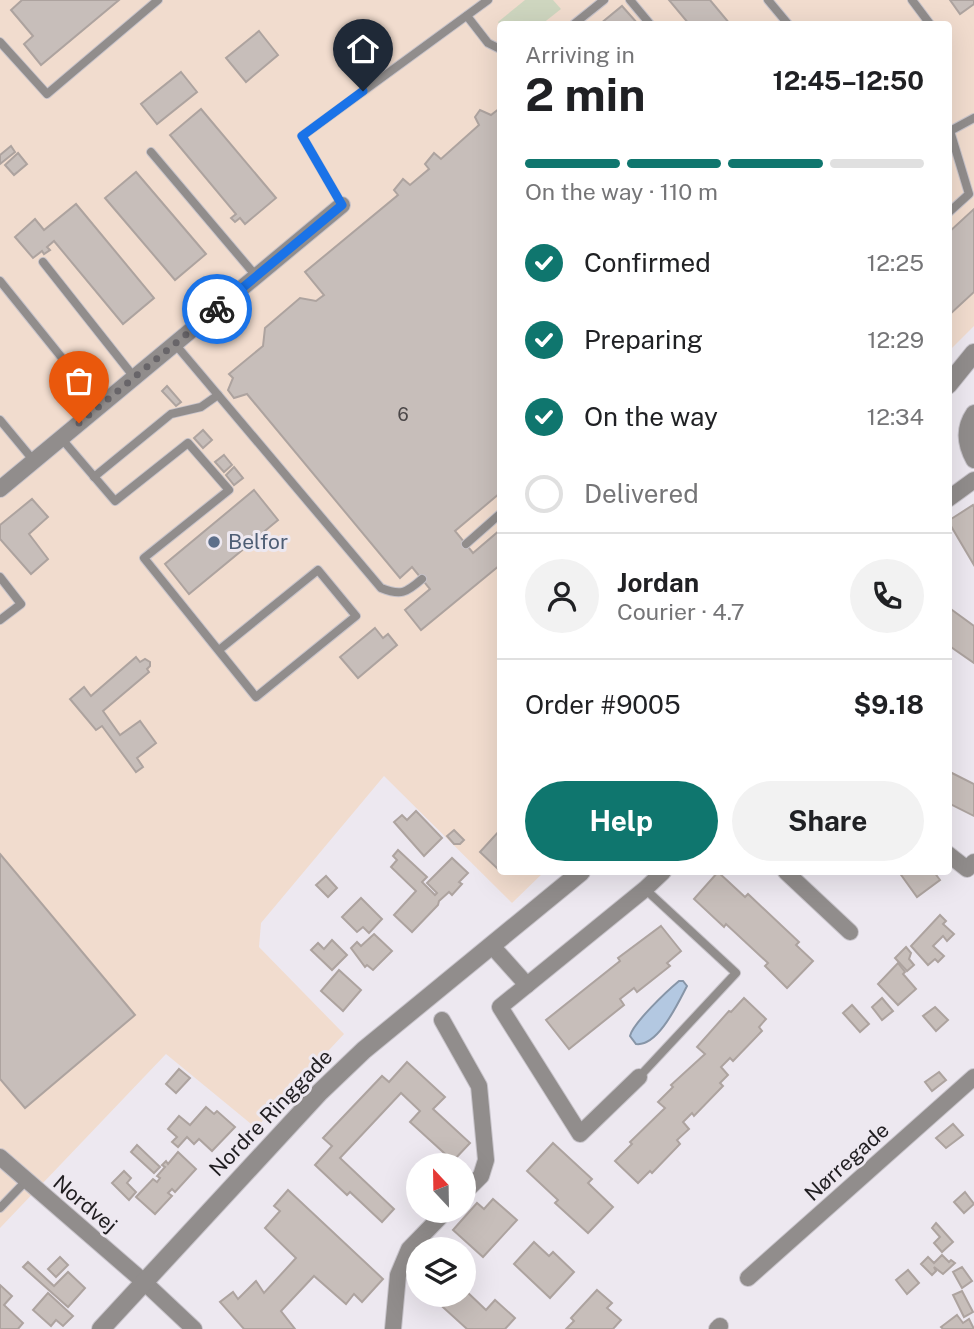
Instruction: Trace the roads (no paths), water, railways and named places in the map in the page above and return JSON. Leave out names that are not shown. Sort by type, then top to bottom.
[{"type":"street","points":[[0,489],[342,205]]},
{"type":"street","points":[[952,375],[974,353]]},
{"type":"street","points":[[974,413],[967,423],[966,442],[974,460]]},
{"type":"street","points":[[952,496],[974,480]]},
{"type":"street","points":[[952,857],[967,869],[974,862]]},
{"type":"street","name":"Nordre Ringgade","points":[[101,1329],[320,1092],[355,1058],[577,875]]},
{"type":"street","points":[[639,1077],[580,1134],[500,1007],[660,875]]},
{"type":"street","points":[[789,875],[850,932]]},
{"type":"street","points":[[492,946],[527,985]]},
{"type":"street","points":[[442,1020],[479,1086],[486,1160],[481,1176],[476,1181]]},
{"type":"street","name":"Nørregade","points":[[748,1279],[974,1077]]},
{"type":"street","name":"Nordvej","points":[[0,1157],[194,1329]]},
{"type":"street","points":[[393,1329],[398,1275],[409,1249],[434,1223]]},
{"type":"lane","points":[[0,42],[47,94],[158,0]]},
{"type":"lane","points":[[342,205],[302,136],[488,0]]},
{"type":"lane","points":[[578,21],[604,0]]},
{"type":"lane","points":[[630,0],[648,21]]},
{"type":"lane","points":[[768,0],[786,21]]},
{"type":"lane","points":[[912,0],[928,21]]},
{"type":"lane","points":[[467,16],[488,43],[497,48]]},
{"type":"lane","points":[[952,130],[974,118]]},
{"type":"lane","points":[[952,138],[969,194],[952,210]]},
{"type":"lane","points":[[151,152],[256,276]]},
{"type":"lane","points":[[43,262],[134,377]]},
{"type":"lane","points":[[0,282],[79,379]]},
{"type":"lane","points":[[175,344],[381,588],[396,594],[408,590],[422,579]]},
{"type":"lane","points":[[94,477],[171,414],[201,407],[218,395]]},
{"type":"lane","points":[[0,420],[34,461]]},
{"type":"lane","points":[[61,438],[115,502],[188,443],[229,490],[144,558],[256,697],[356,617],[318,570],[219,650]]},
{"type":"lane","points":[[466,544],[497,516]]},
{"type":"lane","points":[[0,577],[21,604],[0,620]]},
{"type":"lane","points":[[639,1077],[736,973],[646,889]]},
{"type":"lane","points":[[0,1208],[26,1181]]},
{"type":"water","points":[[679,981],[683,981],[687,986],[673,1013],[652,1039],[636,1044],[630,1036],[632,1030]]},
{"type":"place","name":"Belfor","points":[[214,542]]}]
